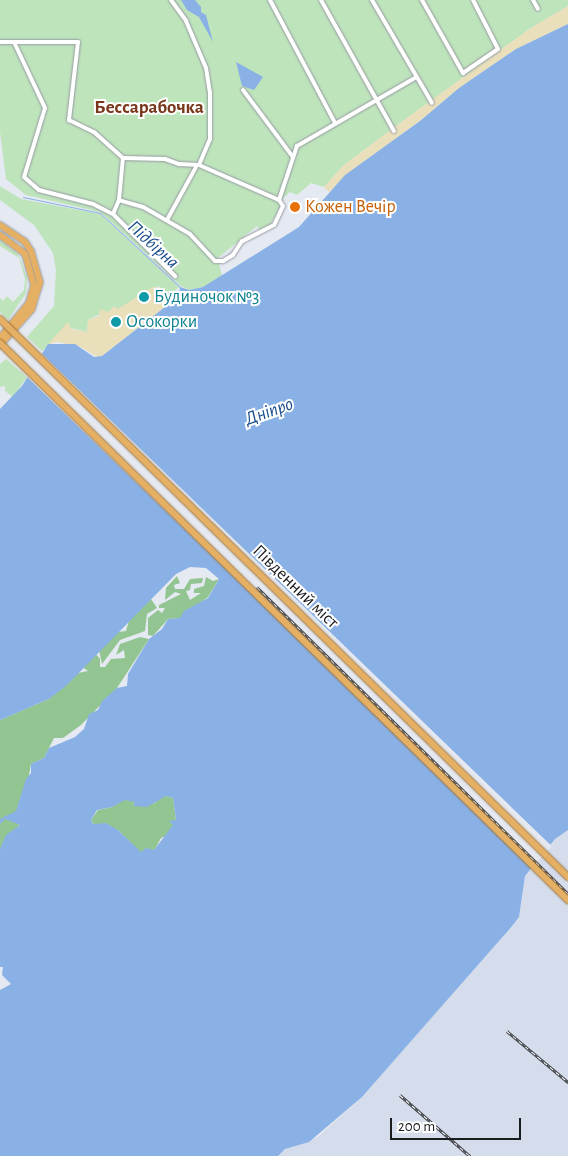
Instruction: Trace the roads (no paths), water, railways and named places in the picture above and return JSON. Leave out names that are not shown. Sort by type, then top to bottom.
[{"type":"highway","points":[[0,225],[25,242],[31,251],[40,282],[32,309],[0,344]]},
{"type":"highway","points":[[0,235],[25,254],[34,285],[29,302],[0,338]]},
{"type":"highway","name":"Південний міст","points":[[0,319],[568,877]]},
{"type":"highway","name":"Південний міст","points":[[0,344],[568,900]]},
{"type":"street","points":[[167,220],[198,166],[210,139],[210,92],[206,68],[186,21],[171,0]]},
{"type":"street","points":[[270,0],[336,122]]},
{"type":"street","points":[[321,0],[394,131]]},
{"type":"street","points":[[372,0],[415,78],[432,103]]},
{"type":"street","points":[[422,0],[463,73],[498,49],[473,0]]},
{"type":"street","points":[[533,0],[538,9]]},
{"type":"street","points":[[0,42],[78,42],[69,120],[94,132],[123,158],[165,158],[198,166],[279,200],[283,206],[274,226],[242,241],[233,255],[223,261],[215,261],[199,241],[167,220],[143,207],[119,200]]},
{"type":"street","points":[[14,42],[45,108],[24,177],[39,190],[93,204],[114,214],[174,276]]},
{"type":"street","points":[[279,200],[289,178],[292,157],[297,146],[375,99],[415,78]]},
{"type":"street","points":[[243,90],[292,157]]},
{"type":"street","points":[[114,214],[119,200],[123,158]]},
{"type":"water","points":[[181,0],[195,0],[201,7],[201,12],[206,15],[213,42],[199,17],[187,10]]},
{"type":"water","name":"Дніпро","points":[[568,24],[568,830],[555,839],[525,876],[519,917],[513,925],[362,1097],[309,1142],[285,1149],[278,1156],[0,1156],[0,990],[11,984],[2,975],[3,967],[0,967],[0,849],[6,835],[20,825],[5,819],[0,824],[0,819],[16,811],[26,779],[31,773],[31,764],[44,758],[49,748],[75,737],[84,729],[89,714],[98,710],[102,701],[117,688],[127,686],[128,674],[149,639],[162,629],[168,619],[180,618],[184,611],[208,598],[219,579],[206,568],[190,567],[176,574],[66,686],[49,699],[0,720],[0,409],[22,386],[48,344],[75,344],[94,357],[102,356],[165,307],[179,301],[180,287],[189,290],[203,287],[299,227],[345,175],[420,121],[459,88],[516,49]],"holes":[[[166,796],[173,798],[176,820],[169,821],[173,825],[154,850],[146,848],[141,852],[118,830],[106,823],[93,824],[91,820],[97,810],[112,807],[125,800],[135,802],[133,806],[147,807]]]},
{"type":"water","points":[[236,62],[263,77],[254,90],[242,86]]},
{"type":"waterway","name":"Підбірна","points":[[23,197],[100,213],[181,288]]},
{"type":"railway","points":[[257,587],[568,894]]},
{"type":"railway","points":[[507,1031],[568,1082]]},
{"type":"railway","points":[[400,1095],[470,1156]]},
{"type":"place","name":"Кожен Вечір","points":[[295,207]]},
{"type":"place","name":"Будиночок №3","points":[[144,297]]},
{"type":"place","name":"Осокорки","points":[[116,322]]},
{"type":"district","name":"Бессарабочка","points":[[149,108]]}]
